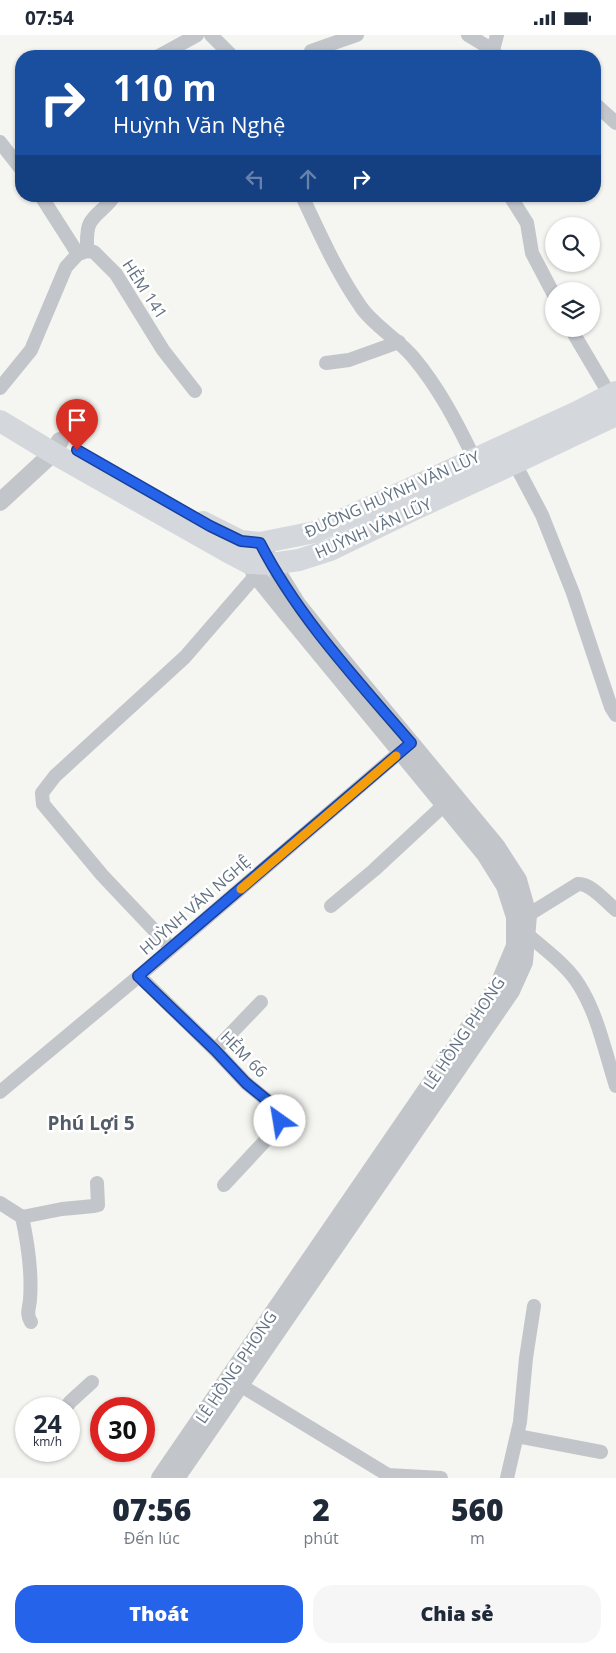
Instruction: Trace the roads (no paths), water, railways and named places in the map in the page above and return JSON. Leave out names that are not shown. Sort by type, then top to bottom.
[{"type":"main road","name":"ĐƯỜNG HUỲNH VĂN LŨY","points":[[250,542],[315,532],[502,445],[575,413],[614,400]]},
{"type":"main road","name":"HUỲNH VĂN LŨY","points":[[259,567],[299,559],[330,550],[515,463],[614,400]]},
{"type":"main road","points":[[0,407],[57,447],[259,567]]},
{"type":"main road","points":[[0,421],[57,447],[210,526],[250,542]]},
{"type":"street","points":[[171,50],[197,35]]},
{"type":"street","points":[[211,35],[226,50]]},
{"type":"street","points":[[314,50],[357,35]]},
{"type":"street","points":[[468,35],[490,50]]},
{"type":"street","points":[[495,50],[497,35]]},
{"type":"street","points":[[601,109],[616,123]]},
{"type":"street","points":[[0,142],[15,161]]},
{"type":"street","points":[[46,202],[82,253]]},
{"type":"street","points":[[0,388],[31,350],[66,267],[82,253],[88,225],[111,202]]},
{"type":"street","points":[[305,202],[333,259],[362,309],[414,357],[450,408],[474,458]]},
{"type":"street","points":[[514,202],[527,223],[532,253],[547,282]]},
{"type":"street","name":"HẺM 141","points":[[82,253],[94,252],[116,274],[163,350],[195,391]]},
{"type":"street","points":[[577,337],[614,400]]},
{"type":"street","points":[[326,363],[349,360],[399,342]]},
{"type":"street","points":[[502,445],[515,463],[542,515],[573,593],[616,715]]},
{"type":"street","points":[[0,502],[57,447]]},
{"type":"street","name":"LÊ HỒNG PHONG","points":[[160,1478],[499,984],[514,946],[514,917],[506,886],[485,854],[444,805],[406,747],[330,646],[297,604],[259,567],[250,542]]},
{"type":"street","points":[[171,949],[102,875],[43,804],[42,793],[55,777],[185,657],[259,567]]},
{"type":"street","name":"LÊ HỒNG PHONG","points":[[176,1478],[512,991],[524,962],[528,915],[518,880],[496,846],[406,747]]},
{"type":"street","name":"HUỲNH VĂN NGHỆ","points":[[0,1092],[171,949],[406,747]]},
{"type":"street","points":[[331,906],[444,805]]},
{"type":"street","points":[[528,915],[582,883],[616,910]]},
{"type":"street","points":[[527,934],[578,983],[592,1011],[616,1085]]},
{"type":"street","name":"HẺM 66","points":[[138,976],[215,1050],[246,1083],[274,1106],[280,1121],[264,1142],[224,1185]]},
{"type":"street","points":[[215,1050],[261,1002]]},
{"type":"street","points":[[0,1203],[22,1217],[62,1209],[94,1206],[98,1205],[99,1200],[97,1183]]},
{"type":"street","points":[[22,1217],[28,1248],[30,1299],[27,1316],[31,1323]]},
{"type":"street","points":[[507,1478],[520,1422],[526,1358],[534,1306]]},
{"type":"street","points":[[76,1397],[92,1382]]},
{"type":"street","points":[[240,1385],[388,1475],[441,1478]]},
{"type":"street","points":[[517,1436],[601,1452]]},
{"type":"district","name":"Phú Lợi 5","points":[[91,1123]]}]
